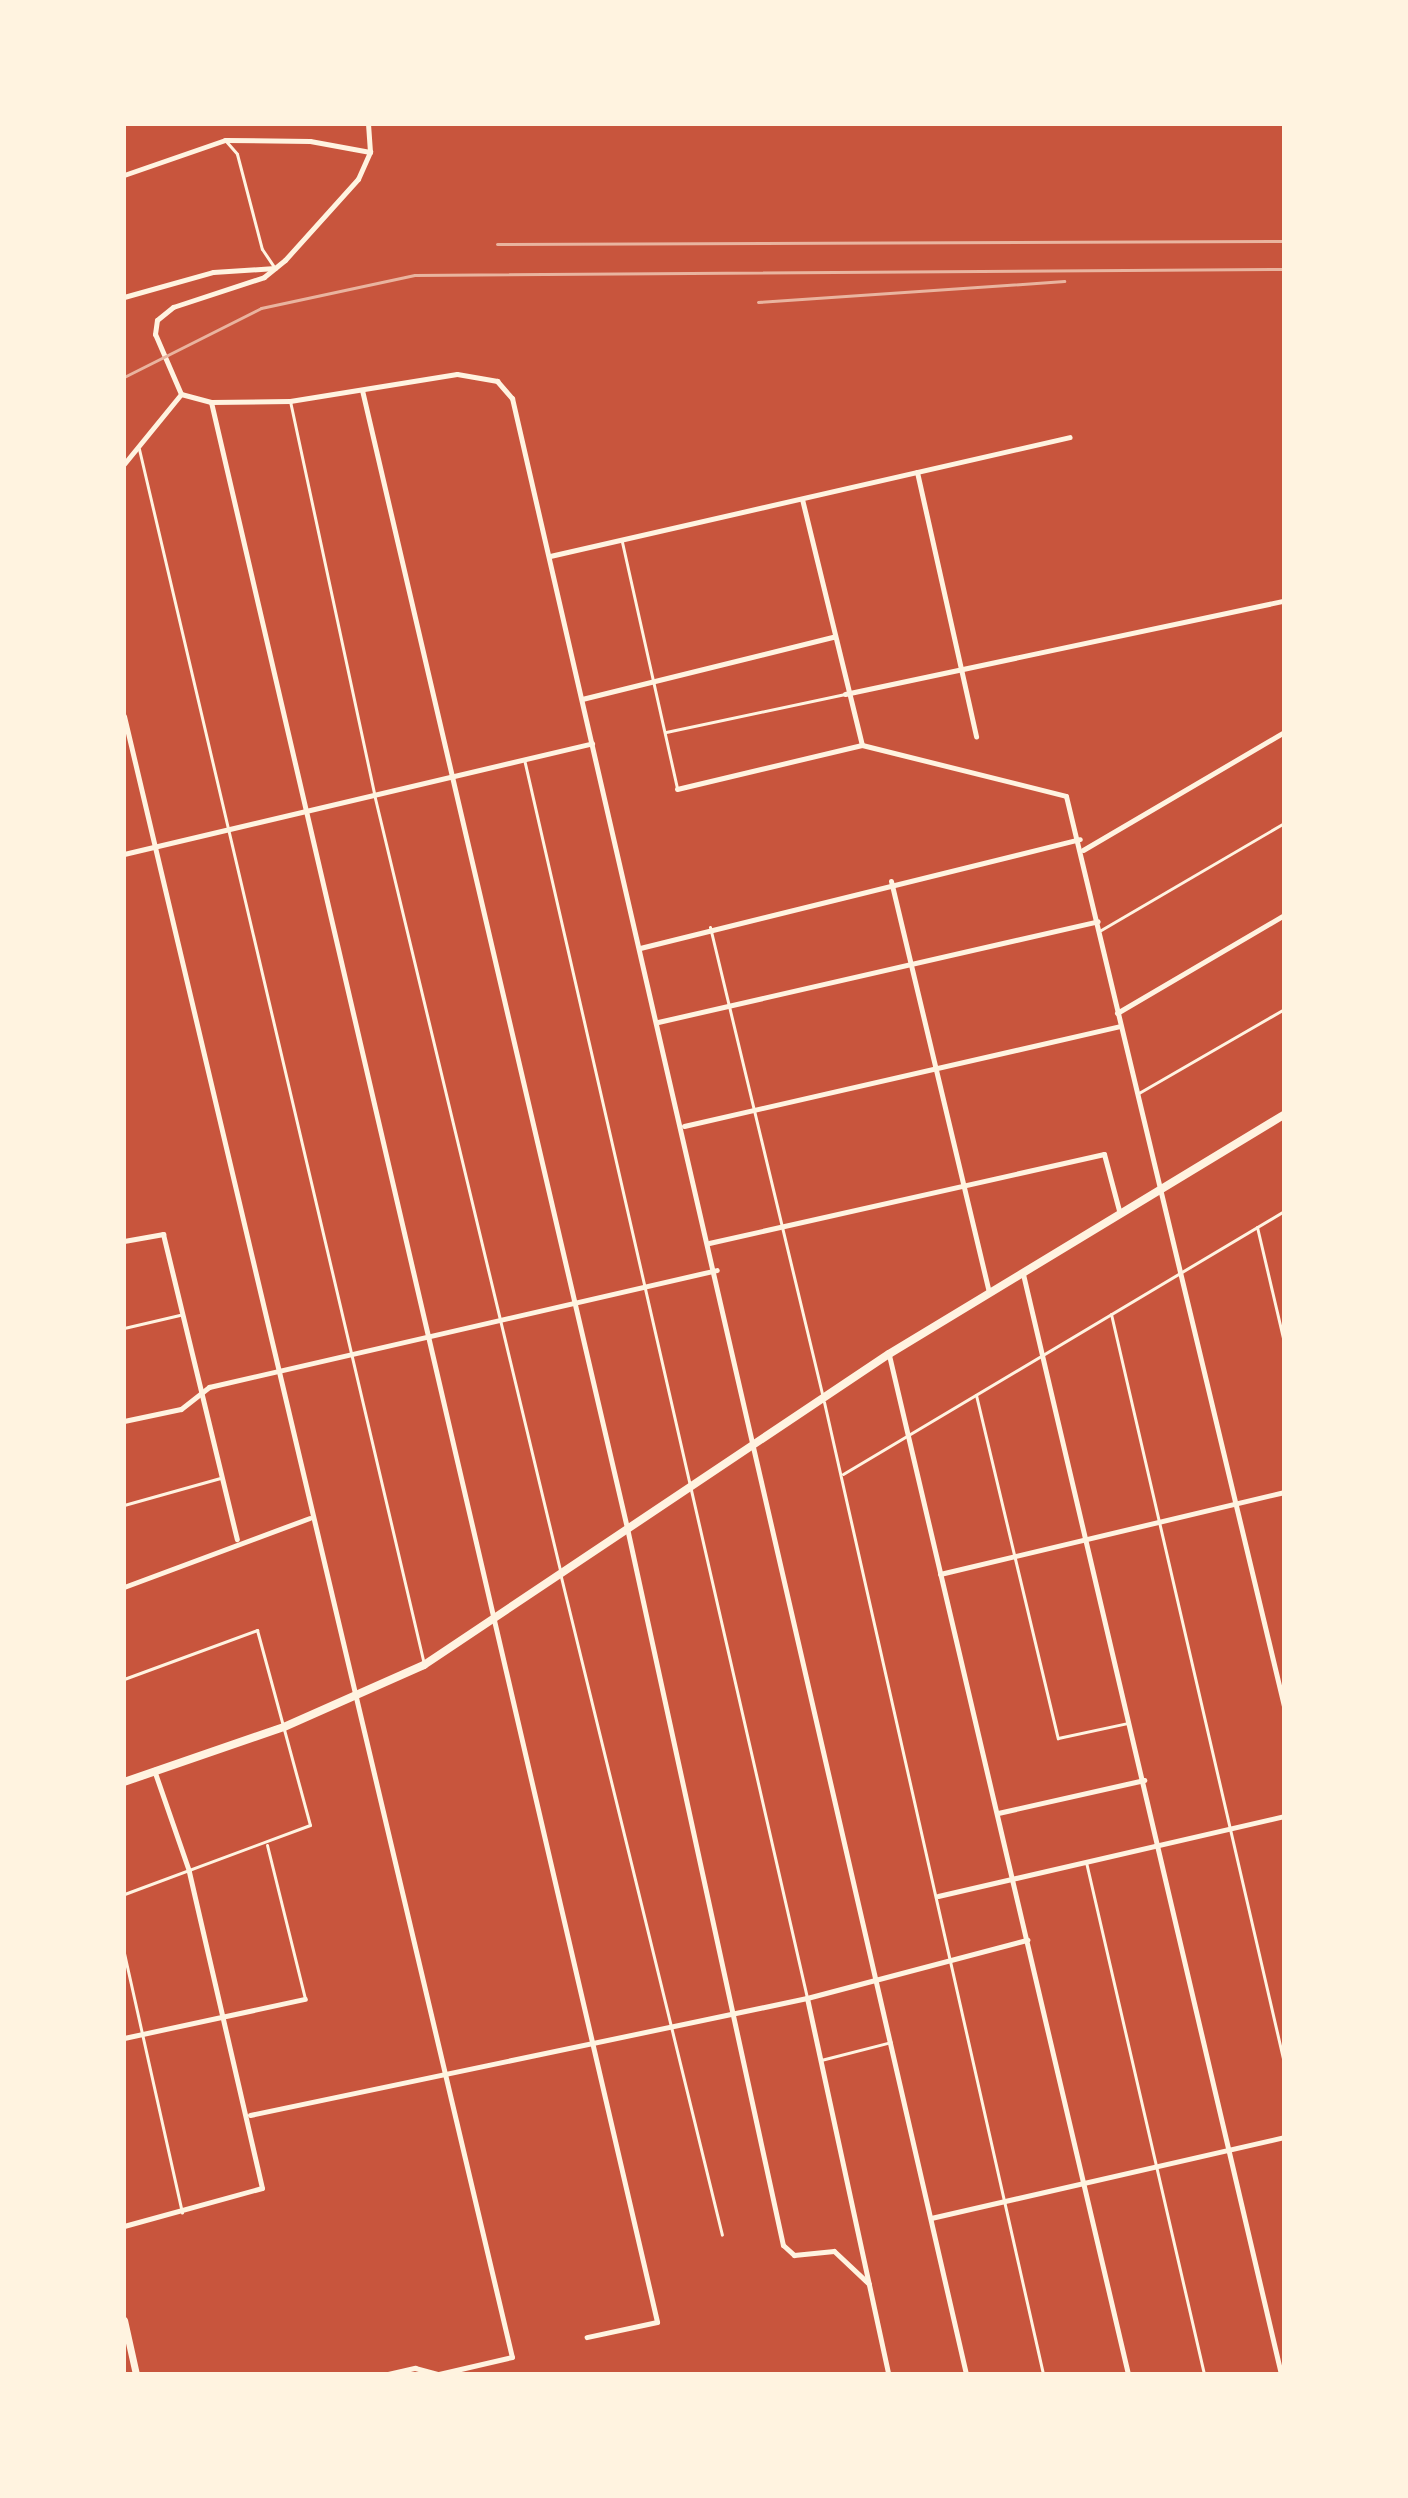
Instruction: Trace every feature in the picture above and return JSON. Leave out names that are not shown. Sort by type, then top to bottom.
[{"type":"main road","points":[[124,1782],[284,1727],[358,1697],[424,1665],[889,1354],[1284,1115]]},
{"type":"street","points":[[181,394],[176,372],[160,344],[155,327],[163,313],[275,268],[358,179],[370,152],[368,124]]},
{"type":"street","points":[[124,175],[225,140],[310,141],[370,152]]},
{"type":"street","points":[[124,297],[213,272],[275,268]]},
{"type":"street","points":[[181,394],[211,402],[290,401],[457,374],[497,381],[512,398],[758,1443],[966,2374]]},
{"type":"street","points":[[362,390],[627,1528],[736,2011],[783,2245],[794,2255],[834,2251],[869,2284]]},
{"type":"street","points":[[124,464],[181,394]]},
{"type":"street","points":[[211,402],[301,813],[423,1338],[493,1620],[588,2044],[657,2322],[587,2337]]},
{"type":"street","points":[[550,556],[622,542],[1070,437]]},
{"type":"street","points":[[917,472],[976,736]]},
{"type":"street","points":[[802,499],[845,694],[862,745]]},
{"type":"street","points":[[845,694],[1284,601]]},
{"type":"street","points":[[582,699],[833,637]]},
{"type":"street","points":[[124,716],[310,1518],[358,1697],[512,2357],[438,2374],[415,2368],[388,2374]]},
{"type":"street","points":[[1083,850],[1284,732]]},
{"type":"street","points":[[124,854],[592,743]]},
{"type":"street","points":[[677,789],[862,745],[1053,789],[1071,804],[1101,930],[1119,1026],[1185,1270],[1284,1706]]},
{"type":"street","points":[[640,948],[891,881],[1080,839]]},
{"type":"street","points":[[891,881],[960,1183],[989,1294]]},
{"type":"street","points":[[1117,1013],[1284,915]]},
{"type":"street","points":[[658,1022],[909,961],[1098,921]]},
{"type":"street","points":[[684,1126],[1119,1026]]},
{"type":"street","points":[[709,1243],[960,1183],[1104,1154],[1120,1215]]},
{"type":"street","points":[[124,1241],[163,1234],[199,1396],[237,1539]]},
{"type":"street","points":[[124,1421],[181,1409],[209,1387],[717,1270]]},
{"type":"street","points":[[1023,1274],[1129,1723],[1161,1844],[1281,2374]]},
{"type":"street","points":[[889,1354],[1128,2374]]},
{"type":"street","points":[[940,1574],[1012,1554],[1284,1492]]},
{"type":"street","points":[[124,1587],[237,1539],[310,1518]]},
{"type":"street","points":[[124,2226],[182,2213],[262,2188],[250,2115],[189,1871],[154,1770]]},
{"type":"street","points":[[998,1813],[1144,1780]]},
{"type":"street","points":[[938,1896],[1284,1816]]},
{"type":"street","points":[[250,2115],[807,1998],[1027,1940]]},
{"type":"street","points":[[807,1998],[888,2374]]},
{"type":"street","points":[[124,2038],[142,2031],[305,1999]]},
{"type":"street","points":[[931,2218],[1284,2137]]},
{"type":"street","points":[[124,2320],[136,2374]]},
{"type":"lane","points":[[225,140],[237,154],[262,249],[275,268]]},
{"type":"lane","points":[[290,401],[374,794],[497,1323],[561,1575],[666,2028],[722,2235]]},
{"type":"lane","points":[[138,445],[348,1355],[424,1665]]},
{"type":"lane","points":[[622,542],[657,681],[677,789]]},
{"type":"lane","points":[[666,732],[845,694]]},
{"type":"lane","points":[[524,759],[693,1485],[807,1998]]},
{"type":"lane","points":[[1101,930],[1284,823]]},
{"type":"lane","points":[[710,927],[843,1474],[1043,2374]]},
{"type":"lane","points":[[1137,1094],[1284,1009]]},
{"type":"lane","points":[[843,1474],[1284,1211]]},
{"type":"lane","points":[[1257,1227],[1284,1342]]},
{"type":"lane","points":[[1111,1314],[1284,2063]]},
{"type":"lane","points":[[124,1328],[180,1315]]},
{"type":"lane","points":[[976,1395],[1058,1738],[1129,1723]]},
{"type":"lane","points":[[124,1505],[220,1478]]},
{"type":"lane","points":[[124,1679],[257,1630],[310,1825],[267,1845],[124,1894]]},
{"type":"lane","points":[[267,1845],[305,1999]]},
{"type":"lane","points":[[1086,1862],[1204,2374]]},
{"type":"lane","points":[[124,1953],[182,2213]]},
{"type":"lane","points":[[821,2060],[891,2042]]},
{"type":"railway","points":[[497,244],[1284,241]]},
{"type":"railway","points":[[124,377],[261,308],[415,275],[1284,269]]},
{"type":"railway","points":[[758,302],[1064,281]]}]
